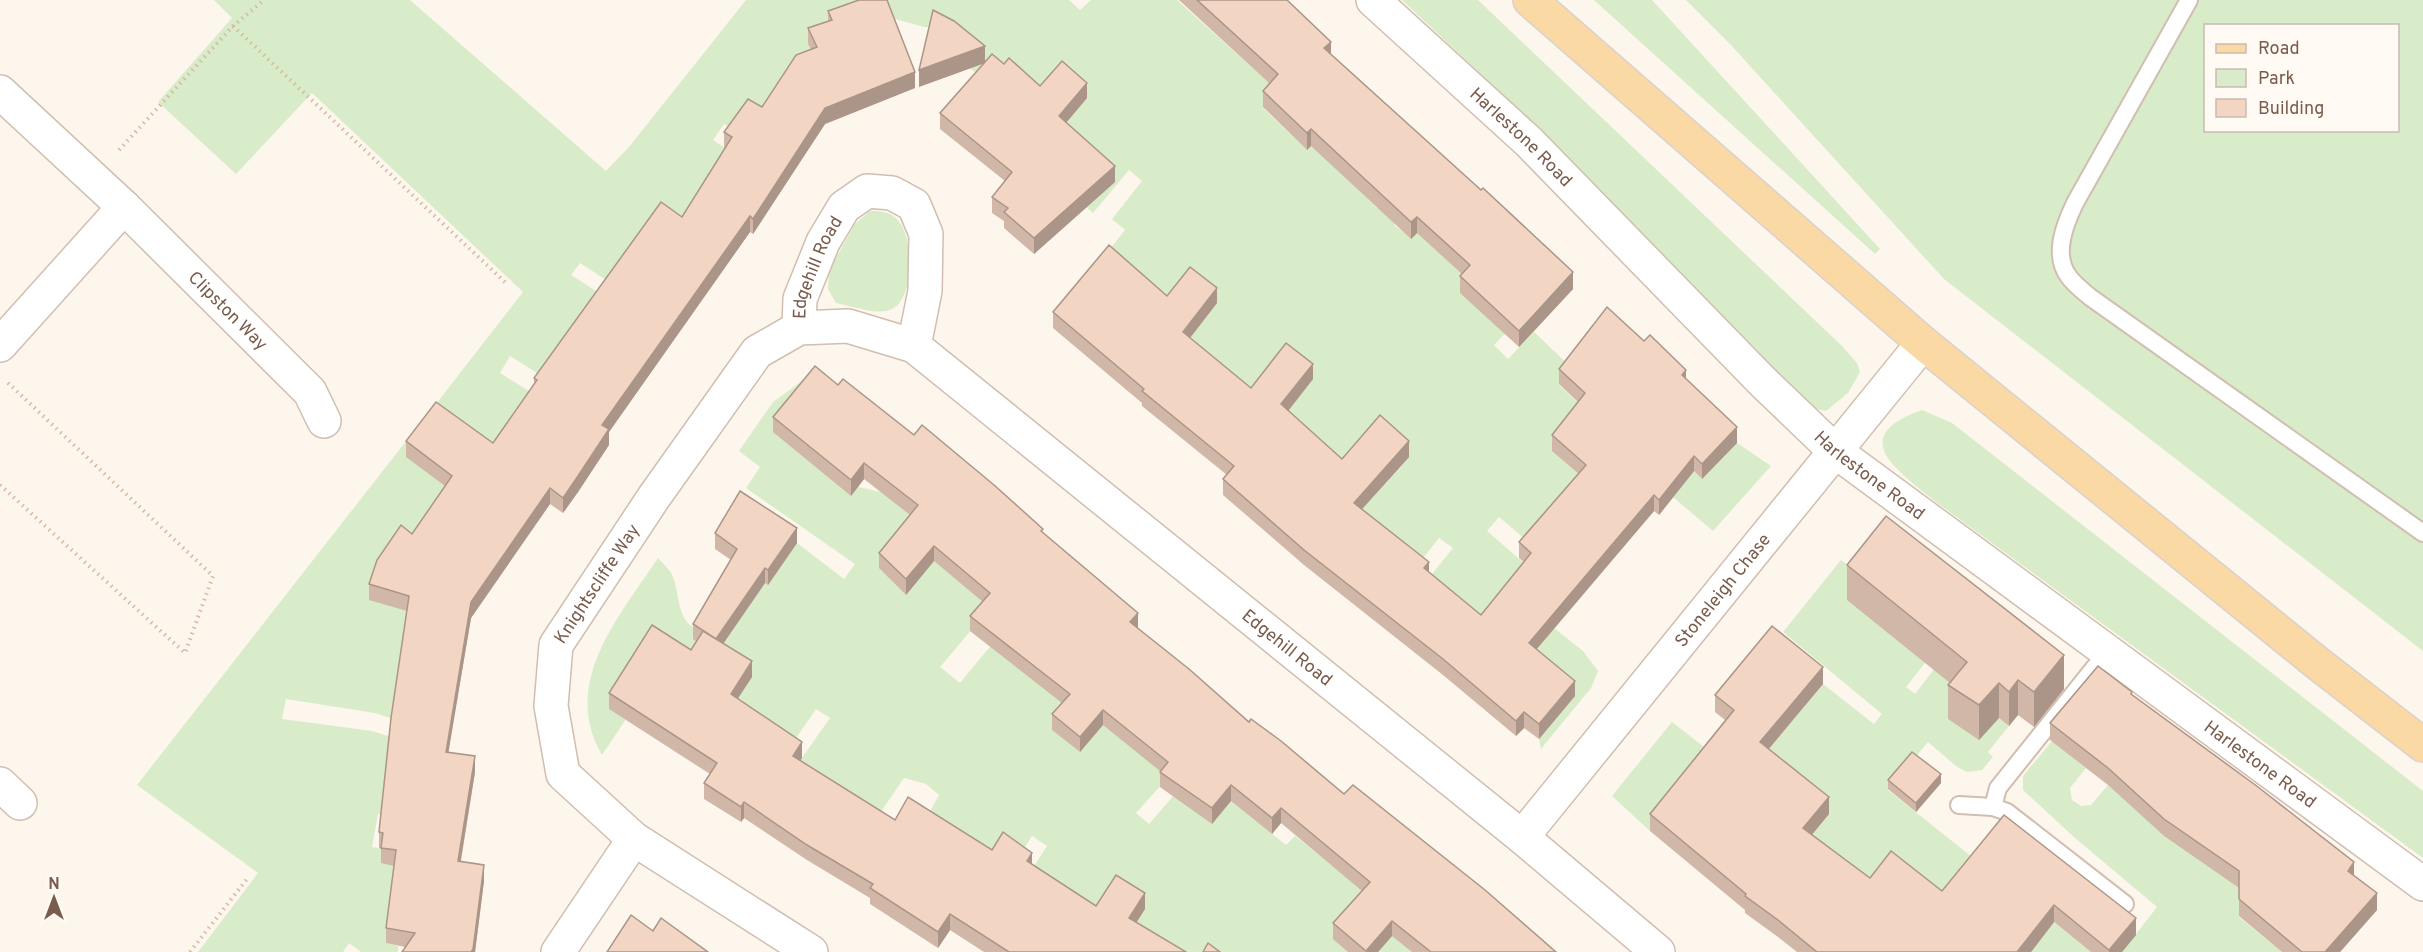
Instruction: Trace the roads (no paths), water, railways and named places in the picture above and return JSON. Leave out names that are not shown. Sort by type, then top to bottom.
[{"type":"main road","points":[[1530,0],[1923,343],[2316,662],[2423,745]]},
{"type":"street","name":"Harlestone Road","points":[[1373,0],[1529,142],[1754,373],[1835,451],[2423,885]]},
{"type":"street","name":"Clipston Way","points":[[0,92],[124,207],[310,392],[324,421]]},
{"type":"street","name":"Edgehill Road","points":[[914,346],[925,291],[926,234],[914,204],[892,193],[867,191],[844,207],[823,242],[800,298],[799,328],[848,326],[914,346],[1522,837],[1658,952]]},
{"type":"street","points":[[0,345],[124,207]]},
{"type":"street","name":"Knightscliffe Way","points":[[799,328],[758,351],[654,497],[556,645],[551,706],[563,774],[634,839],[811,952]]},
{"type":"street","name":"Stoneleigh Chase","points":[[1522,837],[1923,343]]},
{"type":"street","points":[[558,952],[634,839]]},
{"type":"lane","points":[[2189,0],[2075,203],[2062,231],[2061,257],[2067,275],[2090,297],[2423,532]]},
{"type":"lane","points":[[1993,807],[1998,788],[2094,668],[2109,653]]},
{"type":"lane","points":[[1959,805],[1993,807],[2007,812],[2125,904]]}]
